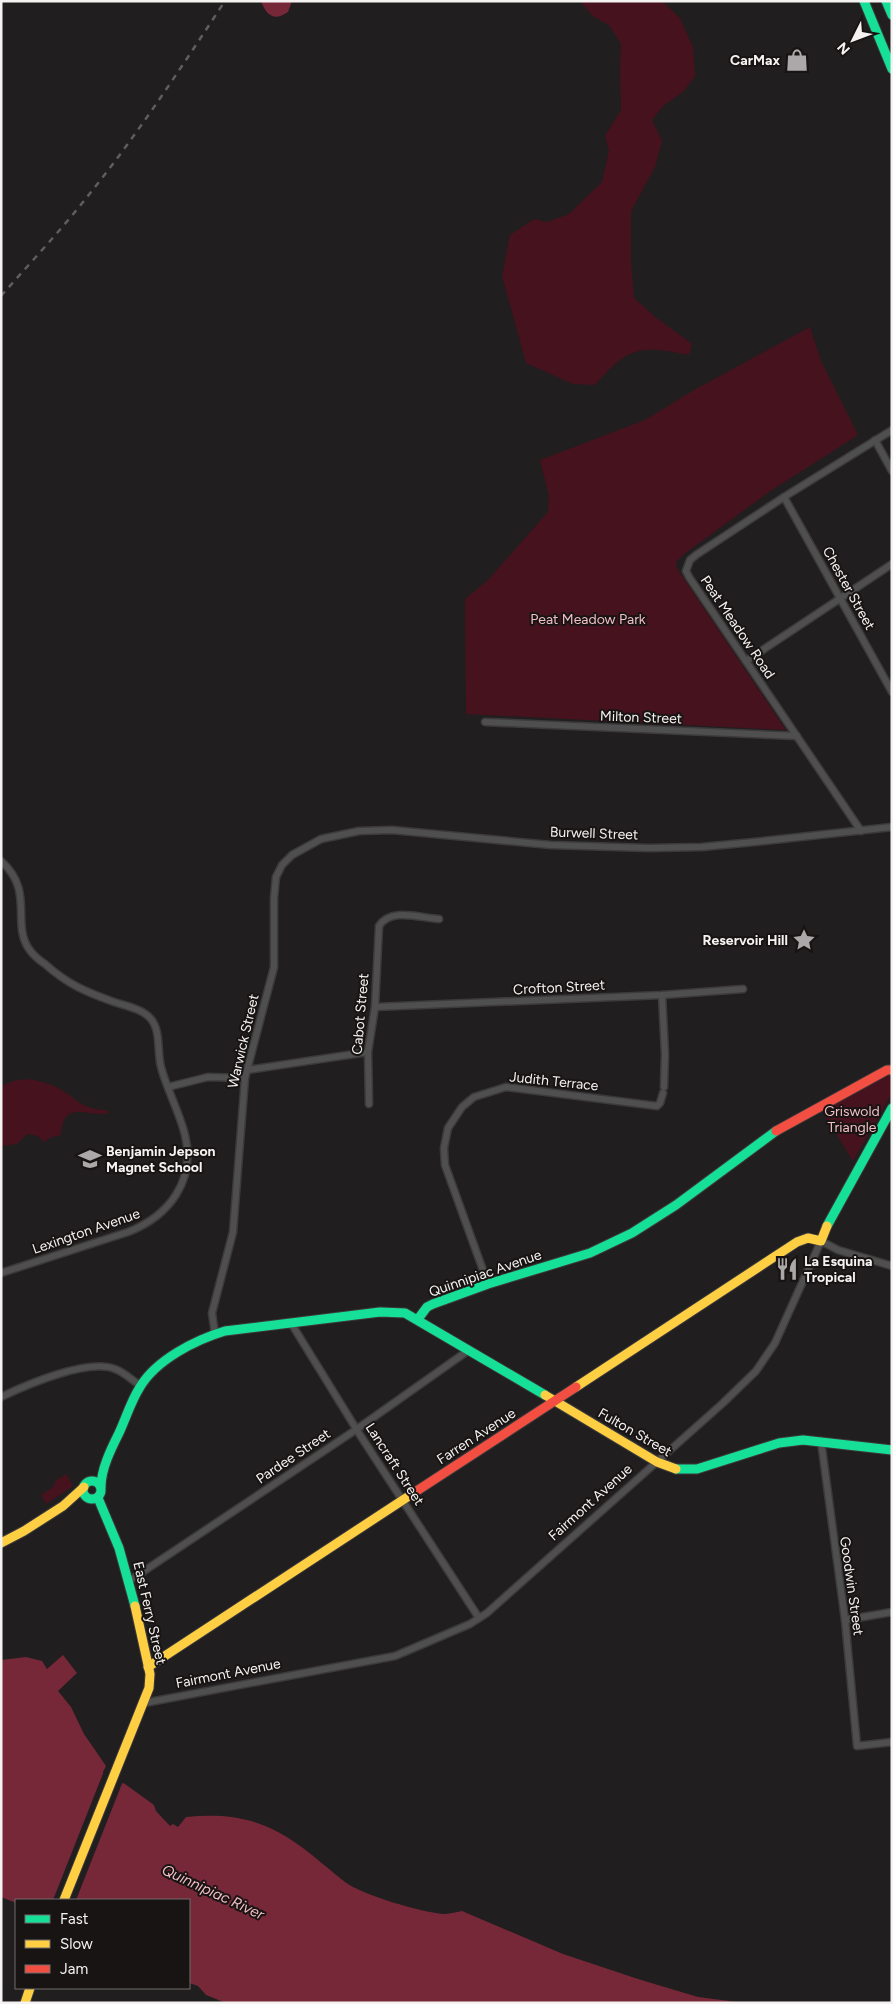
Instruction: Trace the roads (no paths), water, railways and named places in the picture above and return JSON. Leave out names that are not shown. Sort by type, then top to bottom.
[{"type":"main road","points":[[866,1],[892,53]]},
{"type":"main road","points":[[866,1],[892,69]]},
{"type":"main road","points":[[886,1],[892,15]]},
{"type":"main road","name":"Quinnipiac Avenue","points":[[418,1319],[427,1307],[488,1284],[590,1253],[632,1233],[676,1205],[779,1128],[888,1070],[892,1070]]},
{"type":"main road","name":"Fairmont Avenue","points":[[821,1241],[832,1215],[892,1108]]},
{"type":"main road","name":"Farren Avenue","points":[[148,1667],[797,1242],[808,1238],[821,1241]]},
{"type":"main road","points":[[1,1543],[24,1532],[63,1506],[95,1477],[106,1460],[141,1386],[154,1370],[167,1359],[215,1334],[233,1330],[380,1312],[405,1313],[418,1319]]},
{"type":"main road","name":"Fulton Street","points":[[418,1319],[657,1462],[675,1469],[697,1469],[785,1442],[803,1440],[892,1450]]},
{"type":"main road","points":[[63,1506],[69,1506],[83,1499],[93,1499],[101,1494],[101,1480],[107,1465],[106,1460]]},
{"type":"main road","points":[[86,1484],[96,1482],[101,1487]]},
{"type":"main road","points":[[86,1484],[84,1494],[93,1499]]},
{"type":"main road","name":"East Ferry Street","points":[[64,1899],[144,1703],[150,1682],[129,1581],[117,1543],[93,1499]]},
{"type":"main road","points":[[25,2003],[30,1989]]},
{"type":"street","name":"Peat Meadow Road","points":[[861,831],[689,577],[687,566],[696,555],[784,497],[892,430]]},
{"type":"street","points":[[875,440],[892,471]]},
{"type":"street","name":"Chester Street","points":[[784,497],[892,692]]},
{"type":"street","points":[[746,661],[892,564]]},
{"type":"street","name":"Milton Street","points":[[485,722],[797,736]]},
{"type":"street","name":"Burwell Street","points":[[298,850],[321,839],[367,830],[392,830],[601,848],[702,847],[892,827]]},
{"type":"street","name":"Warwick Street","points":[[215,1334],[212,1313],[233,1232],[245,1078],[274,967],[274,898],[276,878],[282,865],[298,850]]},
{"type":"street","name":"Lexington Avenue","points":[[1,861],[11,872],[18,886],[22,906],[23,931],[28,948],[58,976],[71,985],[139,1010],[152,1020],[157,1034],[161,1066],[185,1133],[187,1157],[183,1180],[169,1205],[153,1220],[138,1228],[1,1273]]},
{"type":"street","name":"Cabot Street","points":[[369,1104],[368,1052],[375,1008],[379,926],[382,921],[392,915],[439,919]]},
{"type":"street","name":"Crofton Street","points":[[375,1008],[662,995],[743,988]]},
{"type":"street","name":"Judith Terrace","points":[[488,1284],[445,1165],[444,1148],[448,1128],[462,1107],[474,1097],[506,1087],[657,1106],[660,1103],[663,1090],[665,1054],[662,995]]},
{"type":"street","points":[[247,1070],[368,1052]]},
{"type":"street","points":[[168,1087],[208,1077],[245,1078]]},
{"type":"street","points":[[821,1241],[838,1250],[892,1266]]},
{"type":"street","name":"Fairmont Avenue","points":[[144,1703],[395,1656],[479,1618],[657,1462],[756,1371],[775,1343],[821,1241]]},
{"type":"street","name":"Lancraft Street","points":[[291,1323],[479,1618]]},
{"type":"street","name":"Pardee Street","points":[[129,1581],[357,1429],[469,1350]]},
{"type":"street","points":[[1,1397],[34,1381],[95,1367],[117,1369],[141,1386]]},
{"type":"street","name":"Goodwin Street","points":[[821,1441],[845,1620],[857,1746],[892,1742]]},
{"type":"street","points":[[845,1620],[892,1612]]},
{"type":"water","points":[[261,1],[292,1],[288,12],[275,17],[265,10]]},
{"type":"water","name":"Quinnipiac River","points":[[63,1655],[77,1673],[58,1691],[71,1707],[84,1734],[106,1766],[103,1772],[106,1776],[125,1784],[154,1805],[156,1811],[170,1826],[173,1824],[178,1827],[186,1817],[198,1816],[233,1817],[256,1822],[296,1843],[345,1882],[364,1892],[433,1913],[445,1914],[462,1911],[563,1954],[638,1979],[698,1997],[745,2003],[226,2003],[206,1995],[198,1986],[190,1983],[190,1899],[15,1899],[15,1903],[1,1897],[1,1660],[26,1657],[42,1661],[47,1669]]},
{"type":"railway","points":[[1,296],[69,219],[127,146],[225,1]]},
{"type":"place","name":"CarMax","points":[[797,60]]},
{"type":"place","name":"Reservoir Hill","points":[[804,940]]},
{"type":"place","name":"Benjamin Jepson Magnet School","points":[[90,1159]]},
{"type":"place","name":"La Esquina Tropical","points":[[787,1269]]},
{"type":"park label","name":"Peat Meadow Park","points":[[588,619]]},
{"type":"park label","name":"Griswold Triangle","points":[[852,1120]]}]
